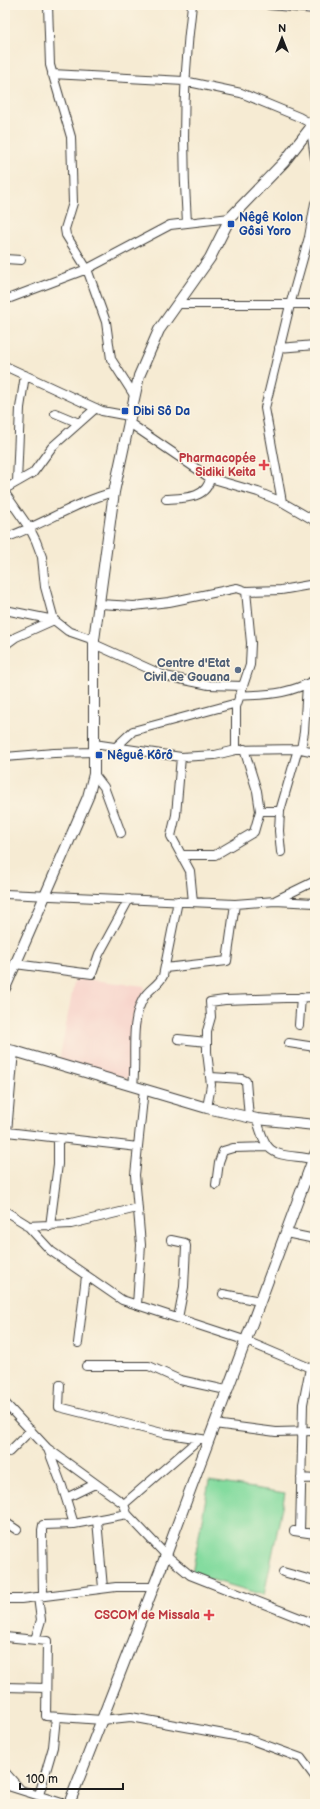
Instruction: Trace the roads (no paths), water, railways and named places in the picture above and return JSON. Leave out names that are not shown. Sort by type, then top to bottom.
[{"type":"street","points":[[48,5],[50,65],[70,137],[73,203],[65,229],[66,235],[87,269],[106,322],[111,359],[134,395]]},
{"type":"street","points":[[187,223],[184,174],[184,81],[192,5]]},
{"type":"street","points":[[269,5],[315,9]]},
{"type":"street","points":[[52,74],[184,81],[241,93],[299,117],[313,126]]},
{"type":"street","points":[[313,126],[315,158]]},
{"type":"street","points":[[5,988],[88,796],[94,774],[94,642],[114,492],[128,419],[146,356],[159,330],[210,258],[230,218],[265,184],[313,126]]},
{"type":"street","points":[[282,502],[265,408],[290,305],[312,237],[315,203]]},
{"type":"street","points":[[5,300],[87,269],[170,225],[230,218]]},
{"type":"street","points":[[5,258],[22,260]]},
{"type":"street","points":[[177,304],[315,304]]},
{"type":"street","points":[[279,348],[315,345]]},
{"type":"street","points":[[5,366],[96,408],[128,419],[210,478],[258,492],[282,502],[315,521]]},
{"type":"street","points":[[17,482],[20,408],[25,375]]},
{"type":"street","points":[[5,489],[33,473],[52,447],[96,408]]},
{"type":"street","points":[[56,413],[79,424]]},
{"type":"street","points":[[166,499],[197,495],[205,491],[209,486],[210,478]]},
{"type":"street","points":[[5,538],[30,529],[100,496],[114,492]]},
{"type":"street","points":[[5,494],[30,529],[42,557],[45,587],[54,620]]},
{"type":"street","points":[[99,604],[134,606],[169,602],[237,588],[246,591],[281,590],[315,584]]},
{"type":"street","points":[[182,855],[215,855],[254,832],[260,811],[257,791],[240,749],[238,700],[250,665],[251,643],[246,591]]},
{"type":"street","points":[[5,610],[54,620],[68,631],[165,676],[209,685],[242,686]]},
{"type":"street","points":[[5,645],[16,637],[54,620]]},
{"type":"street","points":[[116,747],[133,731],[238,700],[280,694],[298,689],[315,680]]},
{"type":"street","points":[[281,852],[279,831],[280,811],[304,732],[306,685]]},
{"type":"street","points":[[5,758],[116,747],[181,757],[214,755],[240,749],[300,749],[315,752]]},
{"type":"street","points":[[181,757],[176,815],[171,836],[190,871],[193,902]]},
{"type":"street","points":[[94,774],[104,786],[121,833]]},
{"type":"street","points":[[260,811],[280,811]]},
{"type":"street","points":[[275,900],[315,881]]},
{"type":"street","points":[[5,894],[235,904],[275,900],[315,902]]},
{"type":"street","points":[[15,964],[92,974],[99,954],[129,899]]},
{"type":"street","points":[[133,1086],[136,1064],[135,1034],[140,1004],[146,993],[160,982],[165,968],[178,901]]},
{"type":"street","points":[[165,968],[227,961],[235,904]]},
{"type":"street","points":[[299,1025],[301,997]]},
{"type":"street","points":[[207,1108],[211,1096],[211,1077],[207,1042],[208,1025],[211,1017],[209,1004],[211,1000],[315,997]]},
{"type":"street","points":[[178,1039],[207,1042]]},
{"type":"street","points":[[289,1043],[315,1047]]},
{"type":"street","points":[[138,1147],[7,1132],[10,1050],[144,1088],[207,1108],[253,1118],[315,1125]]},
{"type":"street","points":[[69,1804],[166,1555],[204,1439],[214,1424],[313,1161],[276,1153],[267,1147],[253,1118],[246,1081],[242,1079],[211,1077]]},
{"type":"street","points":[[137,1305],[141,1245],[135,1175],[144,1088]]},
{"type":"street","points":[[50,1226],[58,1164],[58,1138]]},
{"type":"street","points":[[216,1185],[219,1162],[223,1151],[233,1148],[267,1147]]},
{"type":"street","points":[[27,1226],[71,1224],[137,1208]]},
{"type":"street","points":[[5,1211],[27,1226],[51,1251],[122,1300],[245,1340],[312,1369],[303,1404],[301,1478],[297,1532],[315,1534]]},
{"type":"street","points":[[286,1233],[315,1239]]},
{"type":"street","points":[[171,1240],[185,1243],[186,1246],[184,1287],[178,1318]]},
{"type":"street","points":[[78,1343],[86,1276]]},
{"type":"street","points":[[223,1294],[260,1301]]},
{"type":"street","points":[[86,1366],[149,1366],[180,1380],[226,1390]]},
{"type":"street","points":[[60,1386],[60,1407],[162,1433],[204,1439]]},
{"type":"street","points":[[5,1403],[47,1448],[124,1504],[127,1514],[166,1555],[190,1575],[315,1624]]},
{"type":"street","points":[[214,1424],[276,1432],[315,1431]]},
{"type":"street","points":[[9,1452],[31,1430]]},
{"type":"street","points":[[124,1504],[204,1439]]},
{"type":"street","points":[[47,1448],[74,1524]]},
{"type":"street","points":[[301,1478],[315,1479]]},
{"type":"street","points":[[66,1498],[95,1484]]},
{"type":"street","points":[[35,1640],[41,1620],[42,1526],[74,1524],[127,1514]]},
{"type":"street","points":[[97,1520],[103,1588]]},
{"type":"street","points":[[5,1522],[17,1530]]},
{"type":"street","points":[[283,1572],[315,1581]]},
{"type":"street","points":[[5,1599],[41,1596],[116,1586],[153,1587]]},
{"type":"street","points":[[5,1637],[46,1641],[46,1716],[102,1720],[131,1717],[246,1738],[302,1758],[315,1777]]},
{"type":"street","points":[[5,1687],[46,1688]]},
{"type":"street","points":[[39,1795],[53,1747],[56,1717]]},
{"type":"street","points":[[5,1772],[21,1790]]},
{"type":"street","points":[[5,1785],[64,1804]]},
{"type":"place","name":"Nêgê Kolon Gôsi Yoro","points":[[231,224]]},
{"type":"place","name":"Dibi Sô Da","points":[[125,411]]},
{"type":"place","name":"Pharmacopée Sidiki Keita","points":[[264,465]]},
{"type":"place","name":"Centre d'Etat Civil de Gouana","points":[[238,670]]},
{"type":"place","name":"Nêguê Kôrô","points":[[99,755]]},
{"type":"place","name":"CSCOM de Missala","points":[[209,1615]]}]
